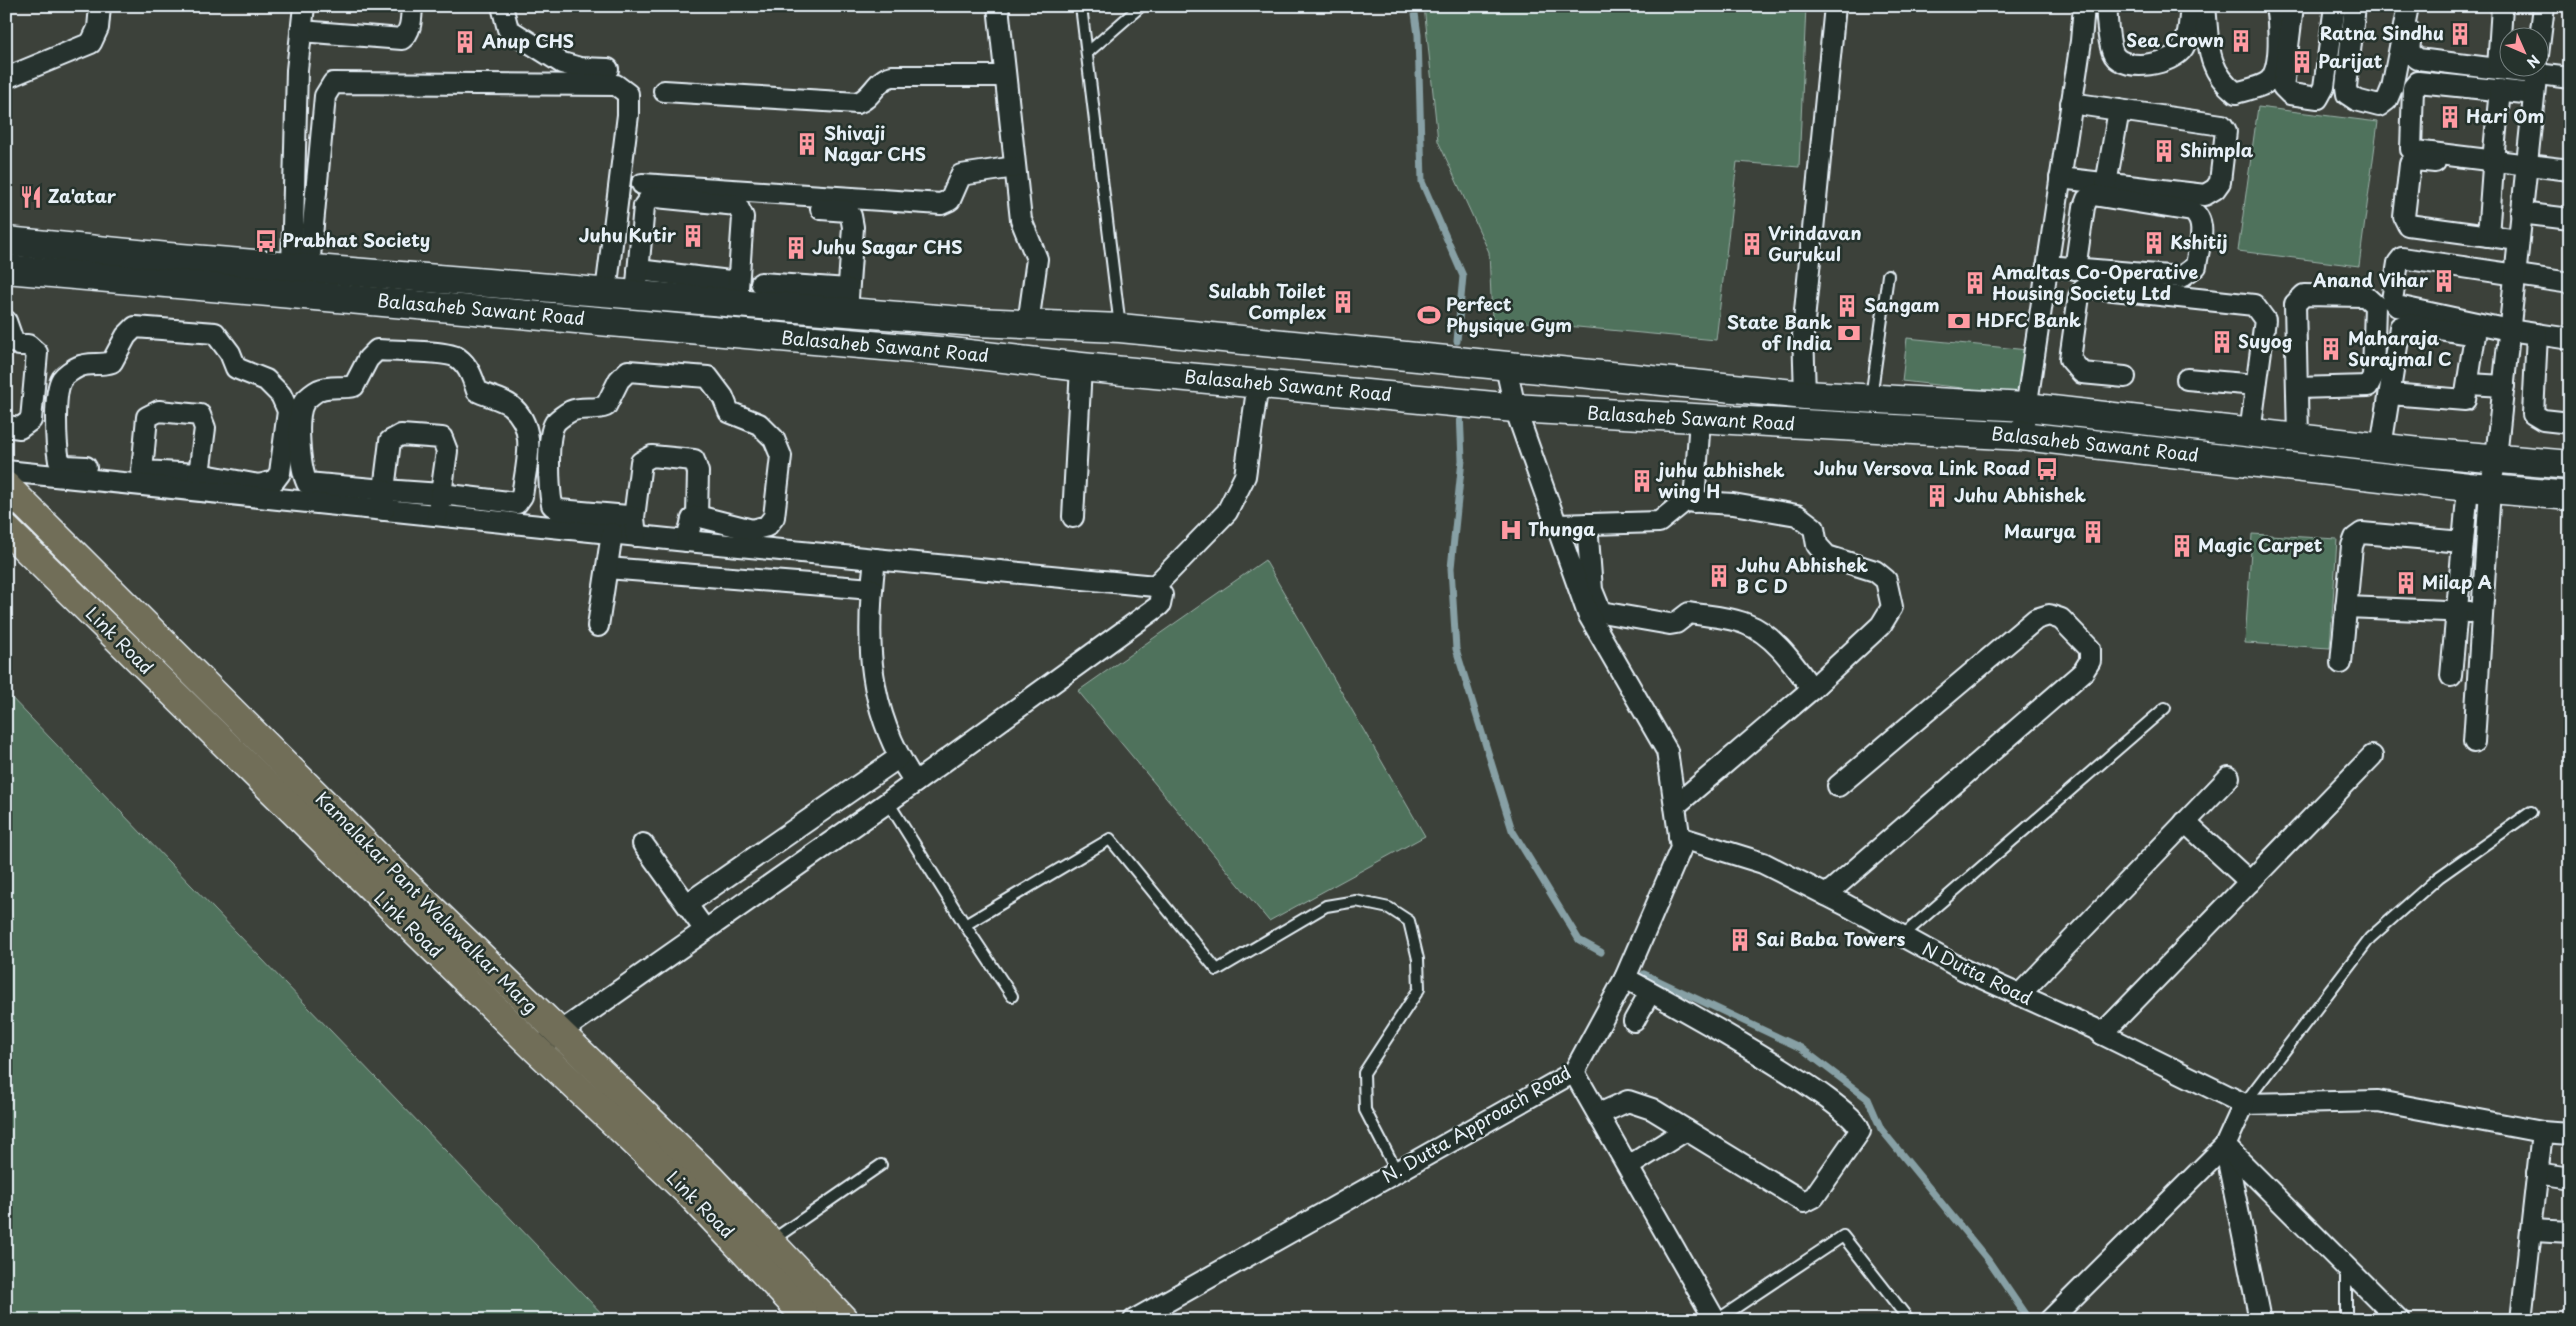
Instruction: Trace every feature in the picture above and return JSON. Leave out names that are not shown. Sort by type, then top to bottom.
[{"type":"main road","name":"Balasaheb Sawant Road","points":[[6,241],[300,268],[606,292],[637,282],[848,300],[1028,324],[1120,328],[1805,395],[2026,407],[2381,447],[2570,465]]},
{"type":"main road","name":"Balasaheb Sawant Road","points":[[6,268],[951,352],[1081,367],[1515,408],[2022,436],[2479,488],[2570,496]]},
{"type":"main road","points":[[330,297],[337,271]]},
{"type":"main road","name":"Kamalakar Pant Walawalkar Marg","points":[[6,486],[558,1032],[710,1178],[770,1242],[808,1312],[844,1320]]},
{"type":"main road","name":"Link Road","points":[[6,529],[536,1049],[692,1196],[808,1312]]},
{"type":"street","points":[[6,78],[91,43],[98,28],[100,6]]},
{"type":"street","points":[[300,268],[297,70],[304,6]]},
{"type":"street","points":[[302,31],[402,39],[407,35],[412,6]]},
{"type":"street","points":[[502,6],[508,29],[562,63],[580,68],[608,69]]},
{"type":"street","points":[[998,6],[1021,220],[1037,259],[1028,324]]},
{"type":"street","points":[[1805,395],[1803,331],[1835,6]]},
{"type":"street","points":[[2022,436],[2084,10],[2107,11],[2114,54],[2121,62],[2132,66],[2170,60],[2183,48],[2191,6]]},
{"type":"street","points":[[2206,6],[2210,52],[2215,72],[2222,82],[2236,93],[2269,82],[2274,72],[2280,27],[2276,6]]},
{"type":"street","points":[[2293,6],[2283,87],[2290,94],[2318,98],[2324,87],[2335,6]]},
{"type":"street","points":[[2355,6],[2346,87],[2347,94],[2356,100],[2379,106],[2386,100],[2392,88],[2408,6]]},
{"type":"street","points":[[2414,6],[2409,48],[2411,56],[2418,59],[2498,68]]},
{"type":"street","points":[[2501,28],[2502,6]]},
{"type":"street","points":[[2541,28],[2544,6]]},
{"type":"street","points":[[2548,69],[2570,78]]},
{"type":"street","points":[[664,91],[857,103],[870,96],[883,78],[892,76],[1005,76]]},
{"type":"street","points":[[2451,676],[2462,542],[2479,488],[2496,458],[2536,78]]},
{"type":"street","points":[[2493,164],[2412,150],[2413,88],[2421,82],[2534,94]]},
{"type":"street","points":[[300,268],[325,96],[333,83],[616,85],[628,94],[628,115],[606,292]]},
{"type":"street","points":[[2488,236],[2500,90]]},
{"type":"street","points":[[2060,178],[2206,195],[2215,189],[2220,182],[2226,131],[2222,125],[2071,103]]},
{"type":"street","points":[[2106,184],[2119,110]]},
{"type":"street","points":[[2518,240],[2412,226],[2406,222],[2404,217],[2410,164],[2413,160],[2570,170]]},
{"type":"street","points":[[642,184],[941,204],[950,200],[961,175],[1015,167]]},
{"type":"street","points":[[2047,266],[2075,269],[2181,276],[2196,266],[2202,222],[2198,215],[2192,211],[2093,194],[2087,199],[2084,206],[2075,269]]},
{"type":"street","points":[[637,282],[644,206],[650,199],[656,197],[737,205],[743,217],[738,292]]},
{"type":"street","points":[[761,283],[848,300],[853,226],[851,216],[847,211],[762,205]]},
{"type":"street","points":[[2521,213],[2570,219]]},
{"type":"street","points":[[2570,283],[2402,258],[2398,263],[2392,300],[2397,306],[2509,330],[2570,339]]},
{"type":"street","points":[[2125,377],[2082,373],[2070,359],[2079,296],[2085,287],[2254,305],[2265,320],[2250,432]]},
{"type":"street","points":[[2296,388],[2368,386],[2373,376],[2375,306],[2365,296],[2304,295],[2295,304],[2296,388],[2298,438]]},
{"type":"street","points":[[6,322],[13,341],[19,345],[28,345],[37,353],[31,420],[20,428],[6,426]]},
{"type":"street","points":[[2381,447],[2399,329],[2405,324],[2475,335],[2467,398],[2462,401],[2390,394]]},
{"type":"street","points":[[6,470],[259,485],[274,481],[280,473],[288,412],[281,395],[266,380],[236,368],[230,353],[215,333],[135,327],[126,336],[112,362],[103,365],[92,364],[78,367],[63,378],[58,390],[59,460],[66,466],[142,478]]},
{"type":"street","points":[[2538,334],[2533,414],[2543,420],[2570,423]]},
{"type":"street","points":[[377,350],[456,356],[465,364],[477,391],[508,403],[523,418],[529,435],[522,496],[517,504],[441,494],[307,483],[302,473],[300,414],[305,401],[320,390],[344,389],[354,386],[368,359],[377,350]]},
{"type":"street","name":"N. Dutta Approach Road","points":[[1134,1320],[1574,1072],[1625,978],[1681,848],[1668,751],[1595,613],[1557,525],[1515,408],[1506,366]]},
{"type":"street","points":[[1073,517],[1081,367]]},
{"type":"street","points":[[536,1049],[888,802],[1160,605],[1162,595],[1155,586],[687,541],[559,510],[552,505],[551,496],[551,434],[556,422],[571,411],[585,408],[596,410],[606,406],[619,380],[628,371],[708,377],[723,397],[729,412],[759,424],[774,439],[781,456],[774,517],[767,526],[752,530],[697,516],[692,519],[687,541]]},
{"type":"street","points":[[2187,379],[2256,385]]},
{"type":"street","points":[[1155,586],[1227,512],[1245,476],[1258,383]]},
{"type":"street","points":[[2469,384],[2504,386]]},
{"type":"street","points":[[142,478],[148,417],[159,411],[200,415],[205,428],[197,482]]},
{"type":"street","points":[[1694,502],[1700,419]]},
{"type":"street","points":[[384,510],[384,490],[390,441],[400,434],[442,438],[447,452],[437,515]]},
{"type":"street","points":[[635,527],[641,462],[652,456],[694,460],[698,472],[697,516]]},
{"type":"street","points":[[197,482],[384,510],[612,533],[635,527]]},
{"type":"street","points":[[2474,742],[2482,612],[2479,488]]},
{"type":"street","points":[[1557,525],[1659,522],[1685,501],[1733,504],[1797,515],[1814,528],[1817,545],[1827,556],[1875,571],[1886,580],[1892,607],[1881,624],[1812,689],[1675,806]]},
{"type":"street","points":[[1587,524],[1595,613],[1670,624],[1676,624],[1689,613],[1746,624],[1764,636],[1789,659],[1812,689]]},
{"type":"street","points":[[598,626],[612,533]]},
{"type":"street","points":[[2341,663],[2352,546],[2358,535],[2362,533],[2462,542]]},
{"type":"street","points":[[808,584],[810,553]]},
{"type":"street","points":[[875,559],[869,628],[876,702],[898,758],[915,782]]},
{"type":"street","points":[[607,568],[872,589]]},
{"type":"street","points":[[2346,607],[2482,612]]},
{"type":"street","points":[[1826,895],[2083,672],[2090,661],[2090,650],[2061,619],[2049,614],[2036,619],[1838,786]]},
{"type":"street","points":[[2102,1034],[2372,756]]},
{"type":"street","points":[[686,904],[898,758]]},
{"type":"street","points":[[870,777],[888,802]]},
{"type":"street","points":[[2019,995],[2228,777]]},
{"type":"street","points":[[2185,822],[2250,882]]},
{"type":"street","name":"N Dutta Road","points":[[1679,837],[1763,863],[1964,970],[2102,1032],[2102,1034],[2244,1104]]},
{"type":"street","points":[[642,844],[705,930]]},
{"type":"street","points":[[1599,1114],[1628,1101],[1652,1109],[1804,1202],[1814,1197],[1860,1131],[1860,1125],[1854,1119],[1820,1092],[1625,978]]},
{"type":"street","points":[[1634,1021],[1650,992]]},
{"type":"street","points":[[1574,1072],[1716,1320]]},
{"type":"street","points":[[2050,1320],[2225,1146],[2244,1104],[2378,1101],[2542,1132],[2570,1134]]},
{"type":"street","points":[[1629,1166],[1686,1130]]},
{"type":"street","points":[[2522,1320],[2542,1132]]},
{"type":"street","points":[[2225,1146],[2399,1320]]},
{"type":"street","points":[[2225,1146],[2260,1320]]},
{"type":"street","points":[[2537,1173],[2570,1178]]},
{"type":"street","points":[[2532,1230],[2570,1232]]},
{"type":"lane","points":[[1081,6],[1120,328]]},
{"type":"lane","points":[[1086,53],[1141,6]]},
{"type":"lane","points":[[1871,399],[1888,275]]},
{"type":"lane","points":[[1902,936],[2165,708]]},
{"type":"lane","points":[[888,802],[1012,996]]},
{"type":"lane","points":[[2244,1104],[2370,938],[2439,877],[2531,812]]},
{"type":"lane","points":[[965,925],[1110,839],[1217,970],[1326,906],[1356,901],[1388,908],[1409,921],[1418,959],[1419,989],[1364,1073],[1366,1110],[1397,1172]]},
{"type":"lane","points":[[770,1242],[881,1165]]},
{"type":"lane","points":[[1716,1320],[1843,1236],[1909,1320]]},
{"type":"lane","points":[[2346,1267],[2346,1320]]},
{"type":"green space","points":[[1424,6],[1806,6],[1799,167],[1737,162],[1716,340],[1492,319],[1489,252],[1438,141]]},
{"type":"green space","points":[[2258,107],[2378,122],[2359,266],[2238,251]]},
{"type":"green space","points":[[1907,338],[2028,350],[2023,395],[1902,381]]},
{"type":"green space","points":[[2252,534],[2337,539],[2330,648],[2245,643]]},
{"type":"green space","points":[[1265,560],[1425,836],[1269,921],[1078,691]]},
{"type":"green space","points":[[6,692],[608,1320],[6,1320]]},
{"type":"waterway","points":[[1414,6],[1418,35],[1422,182],[1463,276],[1457,341]]},
{"type":"waterway","points":[[1460,412],[1462,460],[1451,568],[1456,649],[1512,830],[1579,940],[1601,952]]},
{"type":"waterway","points":[[1644,974],[1801,1048],[1868,1099],[1881,1129],[1988,1260],[2029,1320]]},
{"type":"place","name":"Ratna Sindhu","points":[[2460,34]]},
{"type":"place","name":"Sea Crown","points":[[2241,41]]},
{"type":"place","name":"Anup CHS","points":[[465,42]]},
{"type":"place","name":"Parijat","points":[[2302,62]]},
{"type":"place","name":"Hari Om","points":[[2450,117]]},
{"type":"place","name":"Shivaji Nagar CHS","points":[[807,144]]},
{"type":"place","name":"Shimpla","points":[[2164,151]]},
{"type":"place","name":"Za'atar","points":[[31,197]]},
{"type":"place","name":"Juhu Kutir","points":[[693,236]]},
{"type":"place","name":"Prabhat Society","points":[[266,241]]},
{"type":"place","name":"Kshitij","points":[[2154,243]]},
{"type":"place","name":"Vrindavan Gurukul","points":[[1752,244]]},
{"type":"place","name":"Juhu Sagar CHS","points":[[796,248]]},
{"type":"place","name":"Anand Vihar","points":[[2444,281]]},
{"type":"place","name":"Amaltas Co-Operative Housing Society Ltd","points":[[1975,283]]},
{"type":"place","name":"Sulabh Toilet Complex","points":[[1343,302]]},
{"type":"place","name":"Sangam","points":[[1847,306]]},
{"type":"place","name":"Perfect Physique Gym","points":[[1429,315]]},
{"type":"place","name":"HDFC Bank","points":[[1959,321]]},
{"type":"place","name":"State Bank of India","points":[[1849,333]]},
{"type":"place","name":"Suyog","points":[[2222,342]]},
{"type":"place","name":"Maharaja Surajmal C","points":[[2331,349]]},
{"type":"place","name":"Juhu Versova Link Road","points":[[2047,469]]},
{"type":"place","name":"juhu abhishek wing H","points":[[1642,481]]},
{"type":"place","name":"Juhu Abhishek","points":[[1937,496]]},
{"type":"place","name":"Thunga","points":[[1511,530]]},
{"type":"place","name":"Maurya","points":[[2093,532]]},
{"type":"place","name":"Magic Carpet","points":[[2182,546]]},
{"type":"place","name":"Juhu Abhishek B C D","points":[[1719,576]]},
{"type":"place","name":"Milap A","points":[[2406,583]]},
{"type":"place","name":"Sai Baba Towers","points":[[1740,940]]}]
